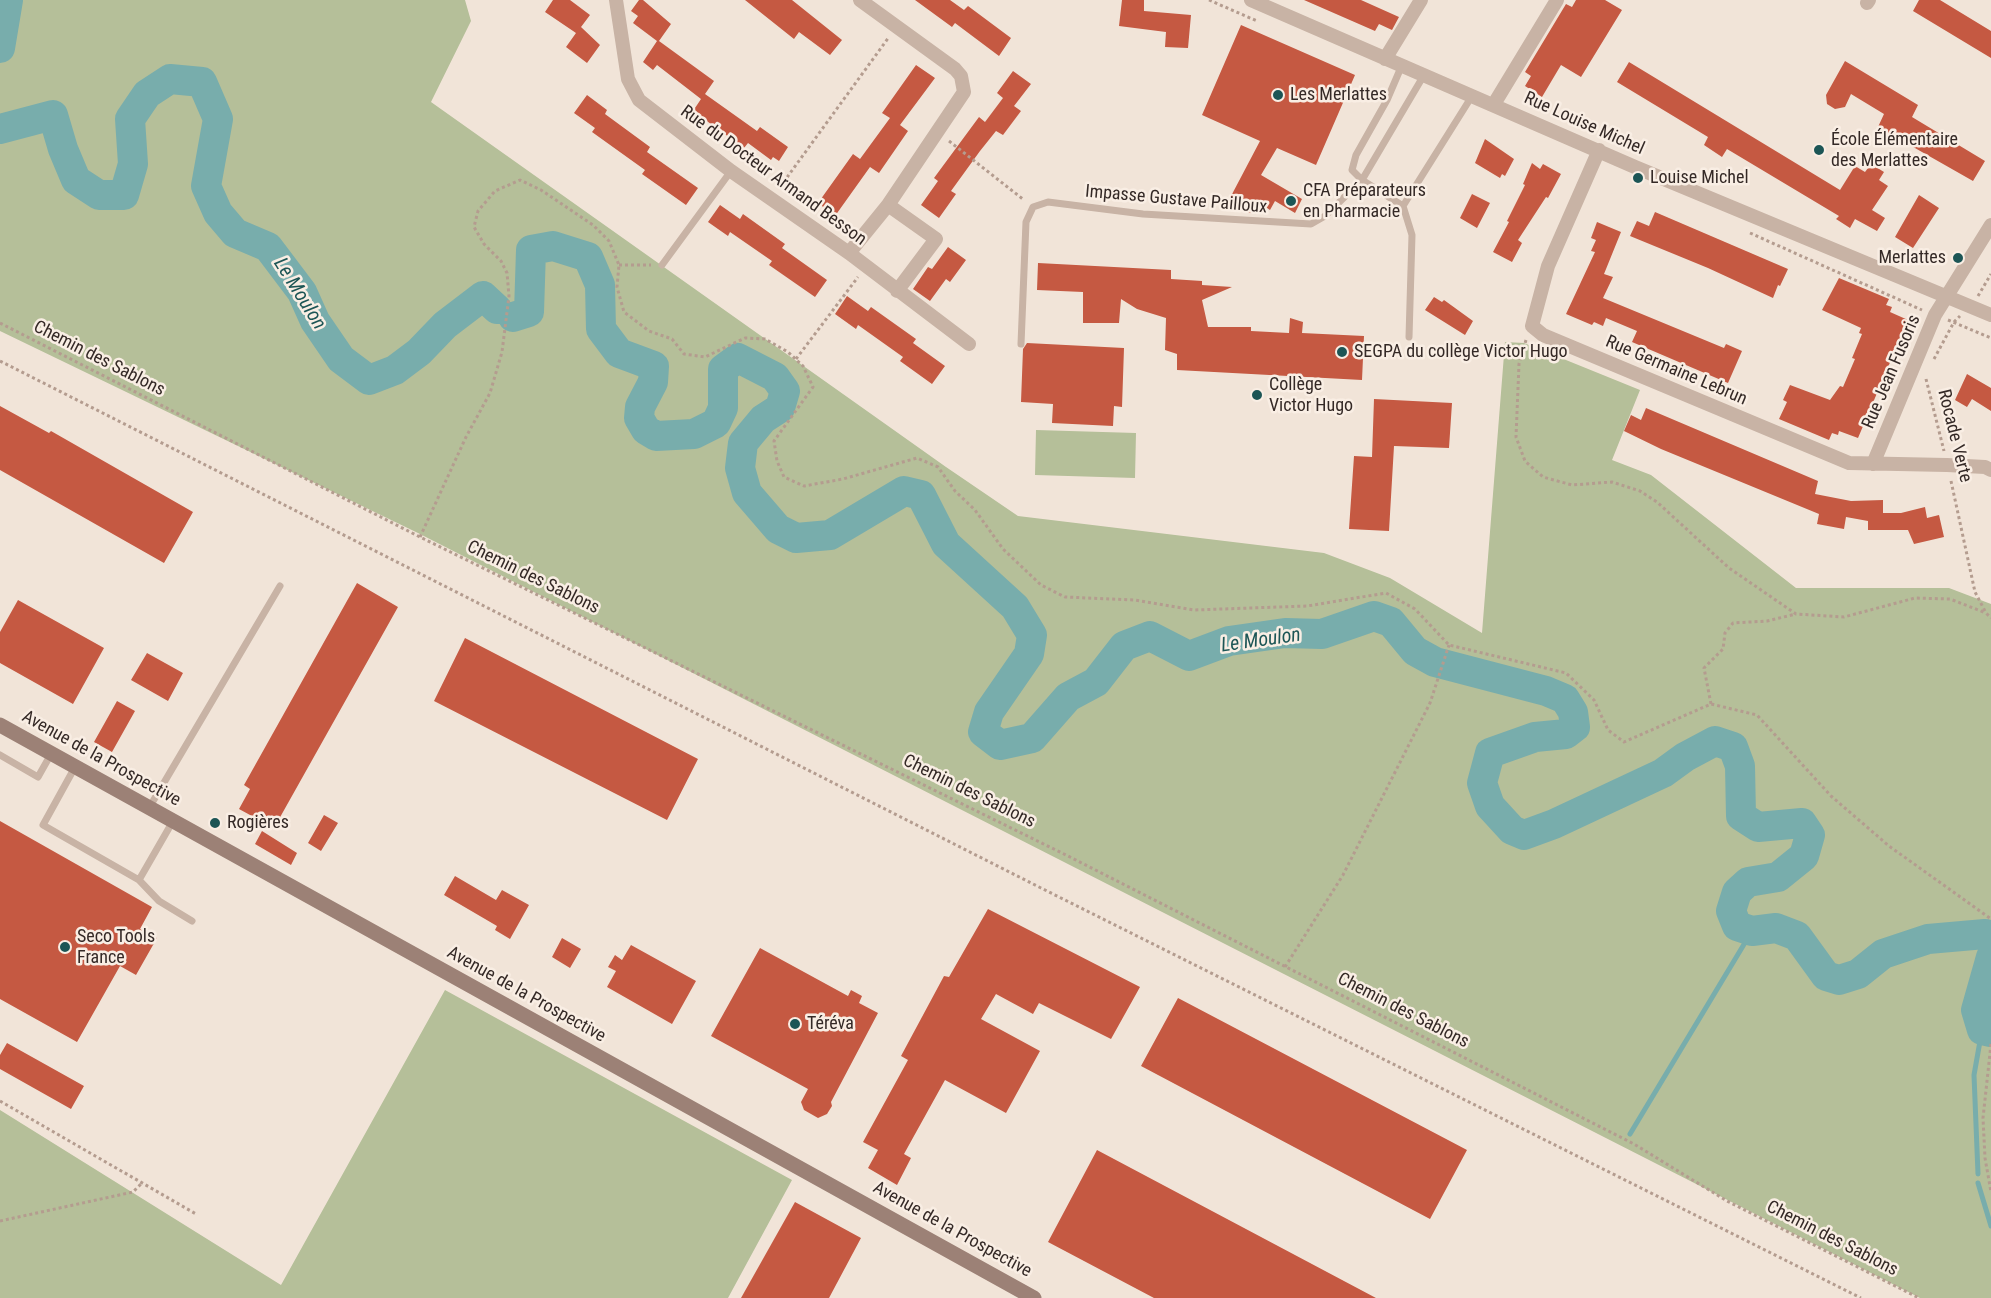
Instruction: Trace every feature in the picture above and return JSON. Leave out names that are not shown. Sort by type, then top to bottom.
[{"type":"main road","name":"Avenue de la Prospective","points":[[0,726],[1034,1298]]},
{"type":"street","name":"Rue du Docteur Armand Besson","points":[[616,0],[628,80],[634,94],[731,171],[849,253],[969,344]]},
{"type":"street","points":[[849,253],[888,205],[964,92],[961,76],[860,0]]},
{"type":"street","name":"Rue Louise Michel","points":[[1251,0],[1385,59],[1991,315]]},
{"type":"street","points":[[1385,59],[1421,0]]},
{"type":"street","points":[[1494,104],[1557,0]]},
{"type":"street","points":[[1532,326],[1548,266],[1599,150]]},
{"type":"street","points":[[888,205],[936,239],[897,291]]},
{"type":"street","name":"Rue Jean Fusoris","points":[[1873,464],[1935,315],[1991,225]]},
{"type":"street","name":"Rue Germaine Lebrun","points":[[1532,326],[1543,335],[1849,463],[1985,467],[1991,471]]},
{"type":"lane","points":[[1402,65],[1352,164],[1354,174],[1403,206],[1413,235],[1409,337]]},
{"type":"lane","name":"Impasse Gustave Pailloux","points":[[1034,207],[1048,202],[1143,214],[1311,224],[1326,216],[1362,180],[1424,75]]},
{"type":"lane","points":[[1403,206],[1473,96]]},
{"type":"lane","points":[[662,265],[731,171]]},
{"type":"lane","points":[[1021,344],[1026,222],[1034,207]]},
{"type":"lane","points":[[149,808],[280,586]]},
{"type":"lane","points":[[0,755],[38,777],[51,754]]},
{"type":"lane","points":[[75,767],[43,825],[139,880],[159,900],[192,921]]},
{"type":"lane","points":[[139,880],[173,821]]},
{"type":"path","points":[[771,198],[897,27]]},
{"type":"path","points":[[938,132],[1034,207]]},
{"type":"path","points":[[420,537],[466,437],[490,393],[502,352],[509,296],[507,273],[501,261],[484,244],[474,227],[478,211],[495,191],[520,180],[541,190],[593,225],[609,241],[620,265],[617,287],[624,312],[649,331],[672,339],[684,354],[705,357],[745,338],[765,339],[803,366],[813,387],[774,441],[777,461],[784,477],[804,486],[843,479],[917,459],[938,467],[956,491],[975,510],[1003,549],[1041,585],[1065,597],[1134,600],[1194,610],[1307,606],[1386,593],[1414,609],[1449,645],[1566,673],[1594,700],[1608,730],[1624,742],[1711,704],[1757,715],[1831,796],[1889,846],[1991,919]]},
{"type":"path","points":[[620,265],[662,265]]},
{"type":"path","points":[[796,359],[866,266]]},
{"type":"path","name":"Rocade Verte","points":[[1930,368],[1954,322],[1972,306],[1991,274]]},
{"type":"path","name":"Chemin des Sablons","points":[[0,322],[420,537],[1066,855],[1634,1144],[1726,1201],[1919,1298]]},
{"type":"path","points":[[1532,326],[1524,343],[1519,364],[1516,414],[1519,450],[1534,472],[1556,482],[1572,485],[1612,482],[1640,491],[1657,502],[1729,568],[1796,614]]},
{"type":"path","points":[[0,361],[1019,877],[1861,1298]]},
{"type":"path","name":"Rocade Verte","points":[[1925,377],[1975,592],[1991,618]]},
{"type":"path","points":[[1711,704],[1704,668],[1723,649],[1725,633],[1733,623],[1767,621],[1796,614],[1844,617],[1915,598],[1950,598],[1986,613]]},
{"type":"path","points":[[1285,967],[1343,875],[1430,703],[1449,645]]},
{"type":"path","points":[[1991,1046],[1983,1118],[1985,1158],[1991,1192]]},
{"type":"path","points":[[0,1101],[196,1214]]},
{"type":"path","points":[[0,1221],[133,1192],[141,1184]]},
{"type":"green space","points":[[0,0],[465,0],[471,21],[431,102],[1018,516],[1324,553],[1390,578],[1482,633],[1505,342],[1524,343],[1640,390],[1612,460],[1651,475],[1796,588],[1949,588],[1991,604],[1991,1298],[1920,1298],[418,533],[0,331]]},
{"type":"green space","points":[[1036,430],[1136,433],[1135,478],[1035,475]]},
{"type":"green space","points":[[445,990],[792,1180],[728,1298],[0,1298],[0,1110],[281,1285]]},
{"type":"building","points":[[553,0],[570,0],[590,15],[581,27],[600,45],[587,63],[566,47],[576,33],[545,12]]},
{"type":"building","points":[[639,0],[643,0],[671,24],[659,41],[714,81],[705,94],[757,131],[760,127],[788,147],[779,161],[773,157],[771,160],[748,143],[744,148],[693,111],[701,99],[657,65],[653,70],[643,62],[657,41],[633,23],[638,16],[631,11]]},
{"type":"building","points":[[745,0],[792,0],[842,40],[830,55],[799,32],[794,39]]},
{"type":"building","points":[[915,0],[950,0],[964,10],[968,6],[1011,38],[999,56],[955,23],[952,27]]},
{"type":"building","points":[[1122,0],[1144,0],[1144,11],[1191,15],[1188,48],[1165,47],[1166,32],[1119,26]]},
{"type":"building","points":[[1304,0],[1361,0],[1399,17],[1392,30],[1379,24],[1375,31]]},
{"type":"building","points":[[1576,0],[1605,0],[1622,10],[1581,77],[1561,65],[1542,97],[1525,86],[1531,76],[1525,72],[1566,4],[1572,7]]},
{"type":"building","points":[[1919,0],[1940,0],[1991,31],[1991,58],[1913,11]]},
{"type":"building","name":"Les Merlattes","points":[[1241,25],[1355,75],[1316,165],[1277,148],[1261,175],[1302,199],[1295,213],[1275,201],[1270,210],[1258,202],[1253,213],[1235,210],[1230,198],[1260,141],[1202,115]]},
{"type":"building","points":[[1845,61],[1918,105],[1912,117],[1985,161],[1973,181],[1878,127],[1884,114],[1851,94],[1845,107],[1835,109],[1827,104],[1826,95]]},
{"type":"building","points":[[1629,62],[1840,190],[1855,166],[1865,172],[1871,164],[1884,172],[1879,180],[1888,186],[1872,210],[1885,218],[1877,231],[1855,219],[1850,228],[1836,219],[1839,216],[1727,149],[1722,157],[1704,145],[1708,137],[1617,82]]},
{"type":"building","points":[[916,65],[935,78],[900,125],[908,131],[879,173],[870,167],[835,216],[818,203],[853,154],[860,159],[890,118],[882,113]]},
{"type":"building","points":[[1013,71],[1031,84],[1014,106],[1021,111],[1003,135],[996,131],[980,151],[951,191],[956,194],[939,218],[921,205],[938,181],[934,178],[979,117],[985,122],[1003,98],[997,93]]},
{"type":"building","points":[[587,95],[607,110],[605,114],[650,147],[647,152],[698,188],[686,205],[642,174],[645,170],[592,132],[595,128],[574,113]]},
{"type":"building","points":[[1485,139],[1514,159],[1505,176],[1502,174],[1500,178],[1475,163]]},
{"type":"building","points":[[1532,163],[1540,169],[1543,164],[1561,174],[1548,198],[1546,197],[1518,240],[1522,243],[1512,262],[1493,252],[1509,222],[1507,221],[1525,185],[1523,184]]},
{"type":"building","points":[[1472,194],[1490,203],[1477,228],[1460,218]]},
{"type":"building","points":[[1919,195],[1939,208],[1913,248],[1895,237]]},
{"type":"building","points":[[720,205],[740,219],[743,214],[785,244],[782,248],[827,280],[815,297],[769,265],[772,261],[730,232],[728,236],[708,222]]},
{"type":"building","points":[[1655,212],[1788,269],[1773,298],[1630,236],[1637,221],[1649,226]]},
{"type":"building","points":[[1597,222],[1621,232],[1604,274],[1613,277],[1603,298],[1724,348],[1726,344],[1742,351],[1728,383],[1632,342],[1637,331],[1606,318],[1603,326],[1594,322],[1592,325],[1566,314],[1595,252],[1591,251],[1596,240],[1591,238]]},
{"type":"building","points":[[948,247],[966,260],[950,282],[946,279],[930,301],[913,289],[928,267],[932,269]]},
{"type":"building","points":[[1038,263],[1171,270],[1171,279],[1202,281],[1202,285],[1232,287],[1202,300],[1208,327],[1251,327],[1251,331],[1289,333],[1290,318],[1303,322],[1302,333],[1364,336],[1362,380],[1177,370],[1177,354],[1165,350],[1166,318],[1137,309],[1121,299],[1119,323],[1083,323],[1083,292],[1037,290]]},
{"type":"building","points":[[1839,278],[1889,299],[1886,305],[1892,307],[1890,312],[1908,320],[1858,438],[1839,431],[1838,435],[1832,433],[1829,440],[1779,419],[1787,402],[1783,400],[1790,385],[1830,400],[1840,386],[1843,387],[1855,359],[1852,358],[1862,334],[1859,333],[1861,328],[1822,310]]},
{"type":"building","points":[[847,296],[868,311],[871,307],[916,339],[913,343],[945,366],[932,384],[900,361],[903,357],[858,325],[856,329],[835,314]]},
{"type":"building","points":[[1434,297],[1442,302],[1444,300],[1473,321],[1465,335],[1425,310]]},
{"type":"building","points":[[1027,343],[1124,348],[1122,407],[1114,406],[1113,426],[1052,423],[1053,404],[1021,402],[1023,349]]},
{"type":"building","points":[[1967,374],[1991,388],[1991,411],[1972,399],[1967,407],[1955,400]]},
{"type":"building","points":[[1374,399],[1452,403],[1449,448],[1394,446],[1389,531],[1349,529],[1354,456],[1372,457]]},
{"type":"building","points":[[0,406],[49,433],[51,431],[193,512],[164,563],[0,470]]},
{"type":"building","points":[[1646,408],[1818,481],[1815,494],[1851,501],[1883,500],[1883,513],[1901,513],[1925,507],[1927,518],[1939,515],[1944,537],[1914,544],[1908,530],[1868,530],[1868,521],[1846,517],[1844,529],[1817,524],[1819,514],[1661,449],[1624,431],[1631,415],[1641,420]]},
{"type":"building","points":[[357,583],[398,607],[274,828],[239,809],[250,789],[244,785]]},
{"type":"building","points":[[18,600],[104,648],[73,704],[0,663],[0,632]]},
{"type":"building","points":[[465,638],[698,759],[667,820],[434,701]]},
{"type":"building","points":[[147,653],[183,673],[168,701],[131,680]]},
{"type":"building","points":[[117,701],[135,711],[112,752],[94,742]]},
{"type":"building","points":[[324,815],[338,823],[321,851],[308,843]]},
{"type":"building","name":"Seco Tools France","points":[[0,821],[152,907],[140,929],[157,938],[136,975],[120,966],[77,1042],[0,999]]},
{"type":"building","points":[[262,831],[297,853],[291,865],[255,844]]},
{"type":"building","points":[[455,876],[496,900],[502,890],[529,905],[510,939],[495,930],[497,926],[444,895]]},
{"type":"building","points":[[988,909],[1140,987],[1111,1039],[1039,1003],[1033,1014],[996,994],[981,1019],[1040,1051],[1006,1113],[945,1080],[904,1154],[911,1158],[897,1185],[868,1168],[878,1150],[863,1142],[908,1060],[901,1056],[944,976],[949,977]]},
{"type":"building","points":[[562,938],[581,949],[570,968],[552,957]]},
{"type":"building","points":[[631,945],[696,981],[672,1024],[607,987],[616,971],[608,967],[615,955],[622,960]]},
{"type":"building","name":"Téréva","points":[[760,948],[848,996],[851,990],[862,996],[859,1003],[878,1013],[831,1102],[832,1106],[827,1114],[818,1118],[804,1110],[801,1102],[808,1089],[711,1036]]},
{"type":"building","points":[[1178,998],[1467,1150],[1430,1219],[1141,1066]]},
{"type":"building","points":[[7,1043],[84,1086],[71,1109],[0,1069],[0,1055]]},
{"type":"building","points":[[1097,1150],[1376,1298],[1154,1298],[1048,1242]]},
{"type":"building","points":[[795,1202],[861,1238],[829,1298],[741,1298]]},
{"type":"waterway","name":"Le Moulon","points":[[0,48],[8,0]]},
{"type":"waterway","name":"Le Moulon","points":[[0,129],[53,115],[63,149],[76,180],[99,195],[124,195],[133,164],[130,119],[147,94],[170,79],[202,82],[218,119],[206,186],[218,213],[235,233],[268,247],[302,292],[315,321],[341,359],[369,380],[395,370],[419,352],[445,325],[483,296],[497,309]]},
{"type":"waterway","name":"Le Moulon","points":[[513,317],[529,312],[531,250],[553,246],[588,257],[600,285],[601,329],[619,353],[654,366],[653,382],[640,407],[639,418],[646,430],[656,436],[694,434],[716,423],[723,408],[723,369],[738,358],[775,377],[785,391],[780,408],[763,419],[743,443],[740,468],[747,493],[778,529],[796,538],[830,535],[904,491],[921,495],[946,544],[1015,607],[1032,635],[1029,654],[989,712],[983,732],[1000,745],[1032,738],[1068,697],[1096,682],[1124,646],[1150,636],[1189,656],[1229,641],[1285,633],[1322,634],[1374,616],[1391,622],[1415,651],[1435,662],[1546,691],[1565,699],[1573,712],[1575,727],[1566,734],[1535,737],[1490,753],[1482,783],[1490,806],[1512,830],[1524,835],[1554,824],[1663,773],[1685,757],[1715,741],[1733,747],[1740,766],[1741,816],[1758,827],[1802,823],[1810,835],[1804,856],[1778,877],[1748,882],[1737,892],[1731,911],[1737,926],[1752,931],[1776,928],[1797,936],[1826,976],[1839,980],[1858,974],[1883,954],[1928,939],[1985,934],[1991,942]]},
{"type":"waterway","points":[[1630,1134],[1752,931]]},
{"type":"waterway","name":"Le Moulon","points":[[1991,957],[1976,1010],[1982,1030],[1991,1032]]},
{"type":"waterway","points":[[1978,1174],[1974,1075],[1982,1030]]},
{"type":"waterway","points":[[1978,1183],[1991,1226]]},
{"type":"place","name":"Les Merlattes","points":[[1278,95]]},
{"type":"place","name":"École Élémentaire des Merlattes","points":[[1819,150]]},
{"type":"place","name":"Louise Michel","points":[[1638,178]]},
{"type":"place","name":"CFA Préparateurs en Pharmacie","points":[[1291,201]]},
{"type":"place","name":"Merlattes","points":[[1958,258]]},
{"type":"place","name":"SEGPA du collège Victor Hugo","points":[[1342,352]]},
{"type":"place","name":"Collège Victor Hugo","points":[[1257,395]]},
{"type":"place","name":"Rogières","points":[[215,823]]},
{"type":"place","name":"Seco Tools France","points":[[65,947]]},
{"type":"place","name":"Téréva","points":[[795,1024]]}]
